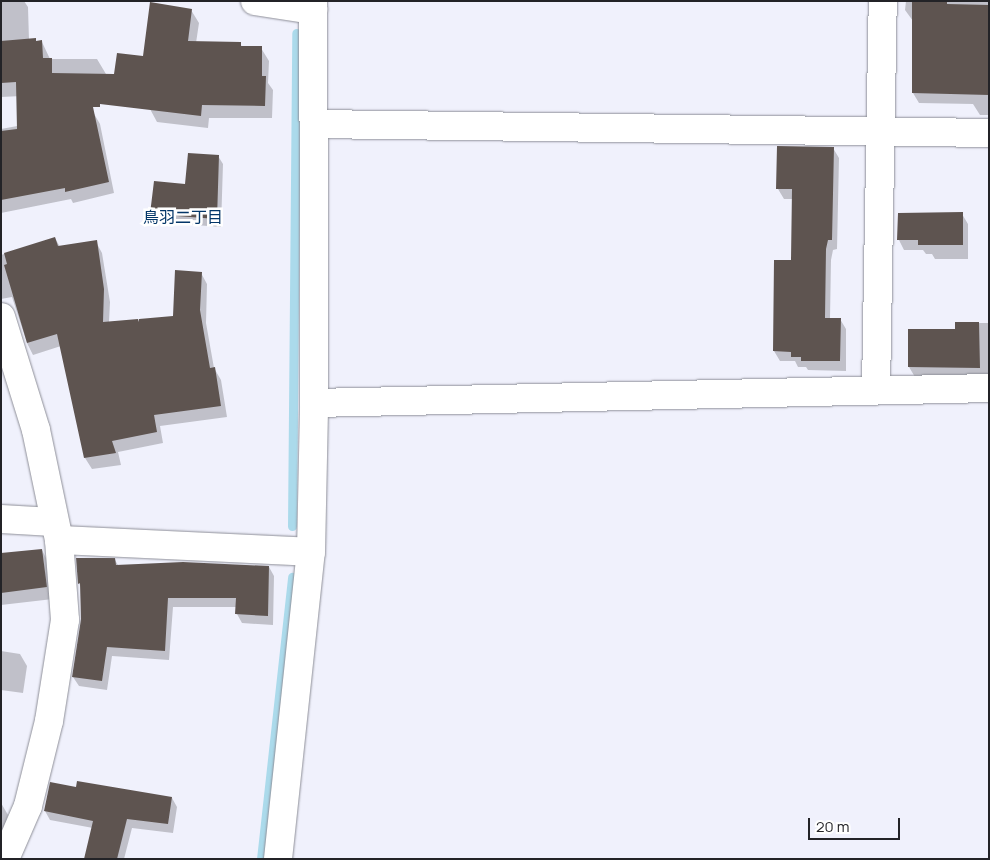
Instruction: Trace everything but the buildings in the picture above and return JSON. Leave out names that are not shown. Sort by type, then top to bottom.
[{"type":"street","points":[[255,1],[313,6],[314,403],[311,552],[278,859]]},
{"type":"street","points":[[876,389],[884,1]]},
{"type":"street","points":[[314,124],[880,130],[989,133]]},
{"type":"street","points":[[1,317],[36,430],[56,531],[65,620],[49,721],[28,806],[5,859]]},
{"type":"street","points":[[314,403],[876,389],[989,388]]},
{"type":"street","points":[[1,519],[56,531],[311,552]]},
{"type":"waterway","points":[[292,526],[296,33]]},
{"type":"waterway","points":[[261,859],[292,577]]},
{"type":"district","name":"鳥羽二丁目","points":[[183,217]]}]
